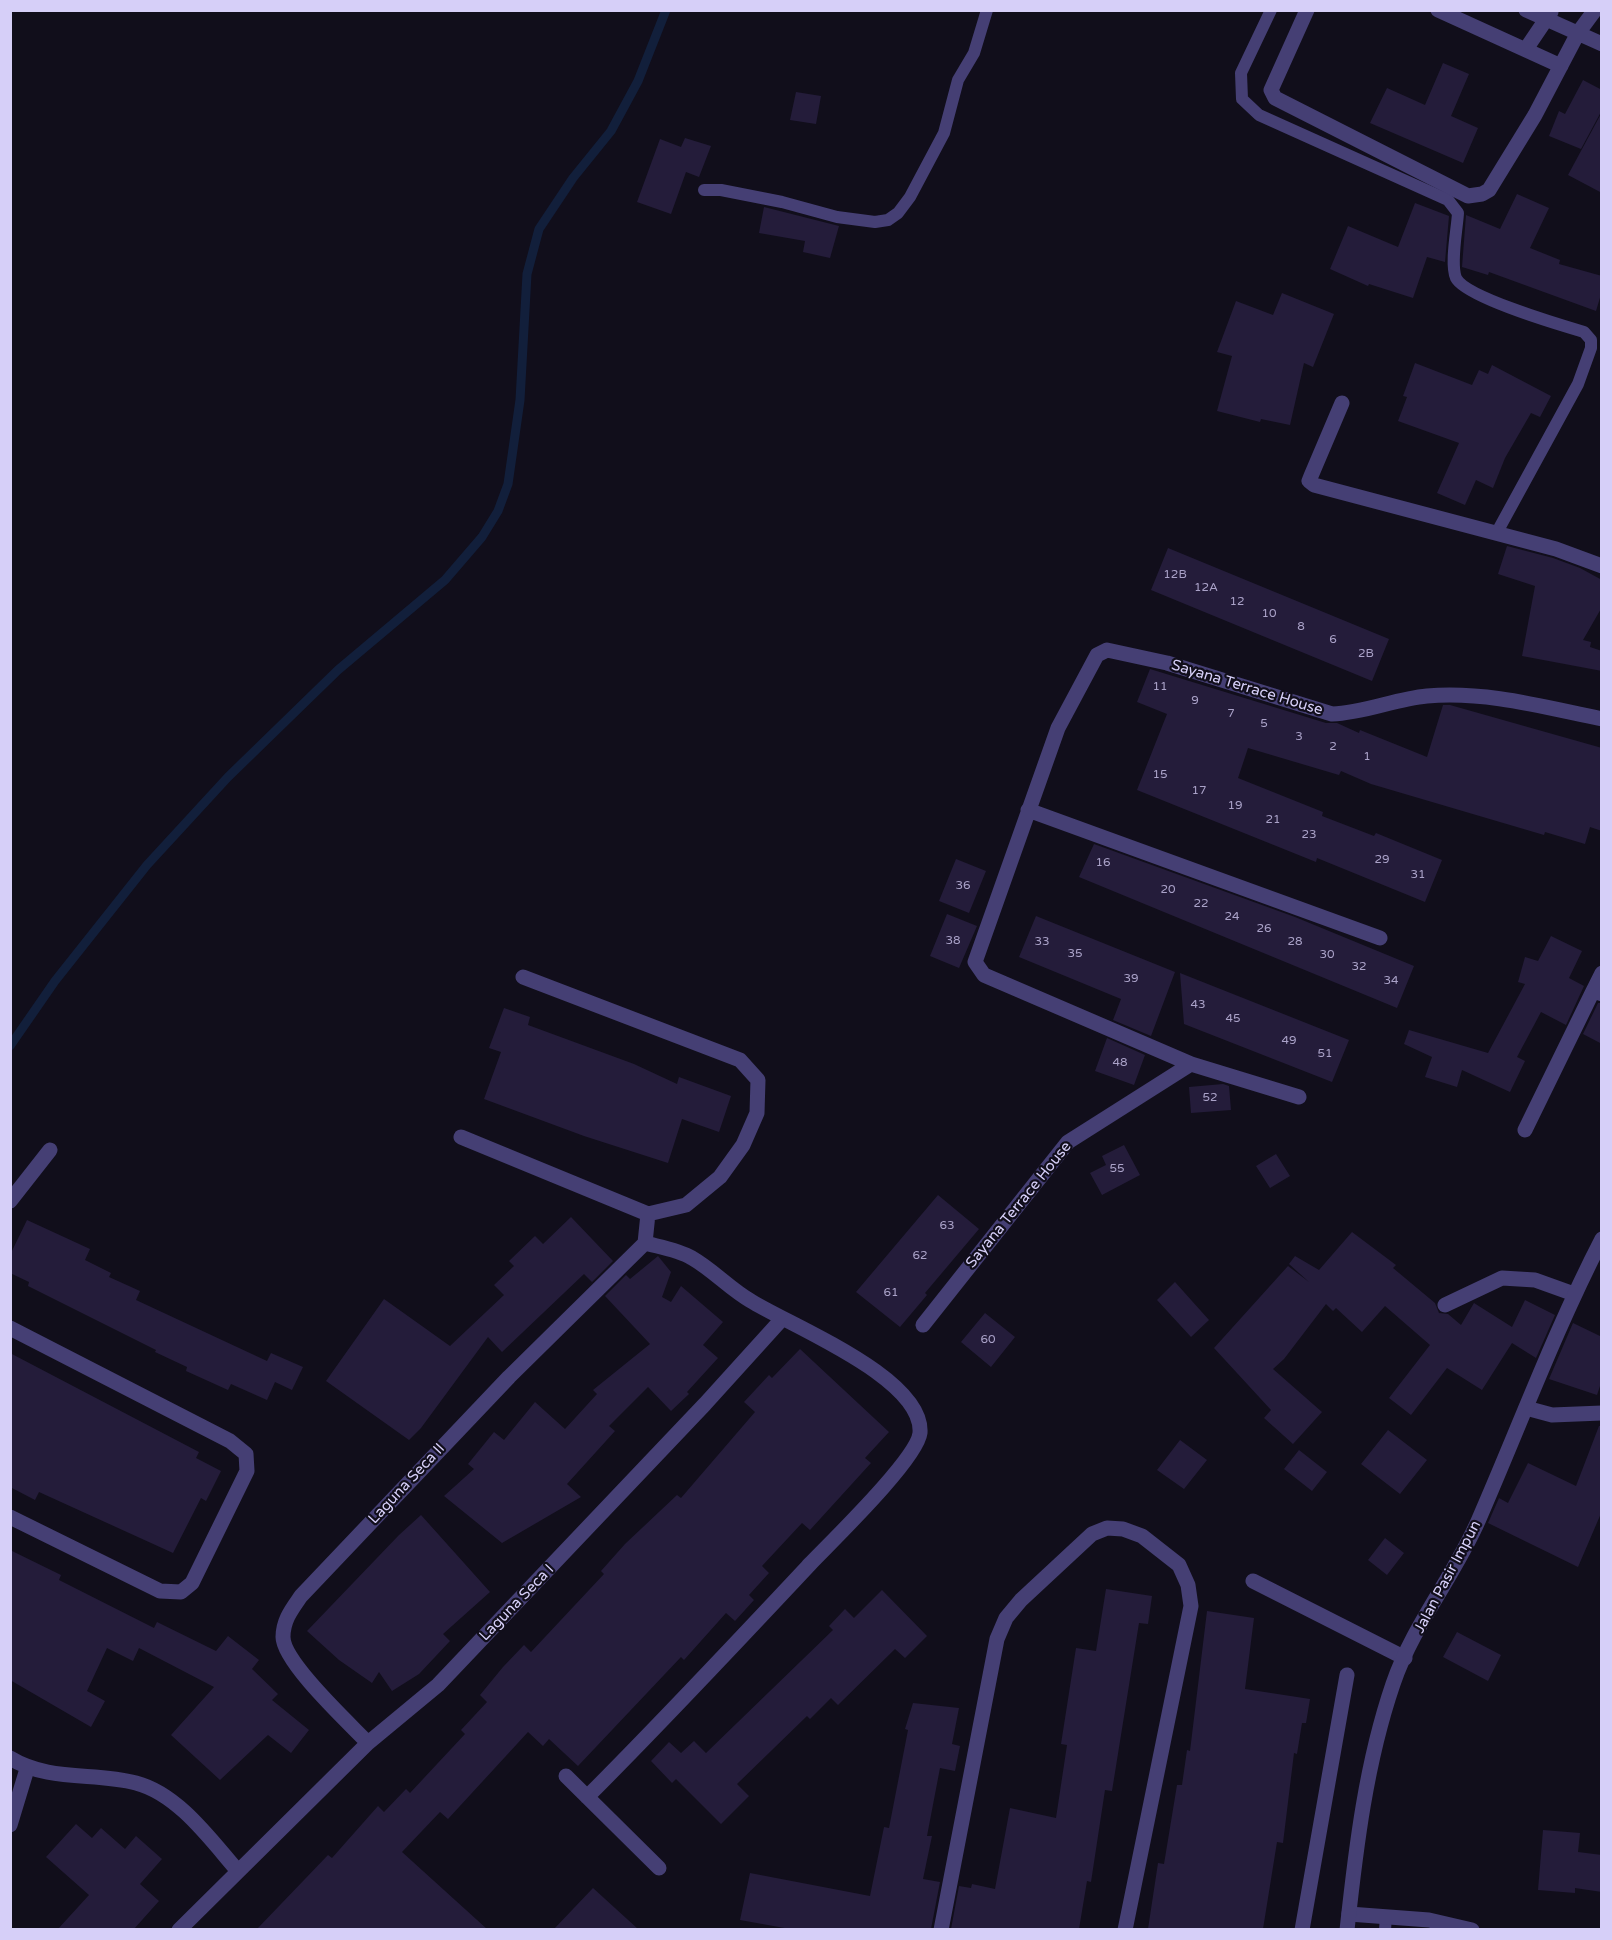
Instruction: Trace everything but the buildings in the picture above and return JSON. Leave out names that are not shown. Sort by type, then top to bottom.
[{"type":"street","points":[[1307,10],[1271,90],[1275,98],[1468,196],[1482,194],[1489,190],[1535,115],[1578,33],[1595,10]]},
{"type":"street","points":[[1438,10],[1561,66]]},
{"type":"street","points":[[1526,10],[1549,15],[1578,33],[1602,44]]},
{"type":"street","points":[[1526,49],[1549,15]]},
{"type":"street","points":[[1342,403],[1311,476],[1310,482],[1314,485],[1556,549],[1602,566]]},
{"type":"street","name":"Sayana Terrace House","points":[[1299,1097],[1191,1064],[984,975],[975,962],[1058,728],[1097,655],[1107,650],[1167,663],[1332,714],[1350,714],[1400,700],[1478,694],[1602,719]]},
{"type":"street","points":[[1028,810],[1380,938]]},
{"type":"street","points":[[1525,1130],[1597,992],[1602,973]]},
{"type":"street","points":[[461,1137],[648,1214],[686,1205],[720,1177],[743,1145],[757,1113],[758,1080],[740,1060],[523,977]]},
{"type":"street","name":"Sayana Terrace House","points":[[923,1325],[1068,1142],[1191,1064]]},
{"type":"street","points":[[10,1201],[50,1150]]},
{"type":"street","points":[[587,1797],[661,1723],[844,1528],[915,1446],[920,1433],[914,1404],[864,1362],[750,1301],[692,1258],[645,1242],[648,1214]]},
{"type":"street","name":"Jalan Pasir Impun","points":[[1348,1922],[1364,1792],[1393,1683],[1478,1522],[1574,1294],[1602,1239]]},
{"type":"street","name":"Laguna Seca II","points":[[368,1743],[288,1658],[283,1638],[286,1618],[301,1596],[508,1377],[645,1242]]},
{"type":"street","points":[[1445,1305],[1502,1278],[1535,1280],[1574,1294]]},
{"type":"street","name":"Laguna Seca I","points":[[179,1929],[368,1743],[438,1685],[782,1319]]},
{"type":"street","points":[[10,1328],[230,1441],[246,1454],[248,1471],[192,1583],[181,1592],[160,1591],[10,1517]]},
{"type":"street","points":[[1526,1408],[1552,1415],[1602,1413]]},
{"type":"street","points":[[941,1929],[997,1639],[1006,1618],[1022,1600],[1092,1534],[1107,1528],[1123,1529],[1143,1536],[1179,1565],[1188,1584],[1191,1606],[1125,1929]]},
{"type":"street","points":[[1253,1581],[1405,1658]]},
{"type":"street","points":[[1302,1929],[1347,1675]]},
{"type":"street","points":[[10,1758],[27,1769],[139,1783],[161,1794],[184,1812],[237,1870]]},
{"type":"street","points":[[10,1825],[27,1769]]},
{"type":"street","points":[[567,1776],[658,1868]]},
{"type":"street","points":[[1348,1922],[1472,1929]]},
{"type":"lane","points":[[704,190],[721,190],[761,198],[837,217],[875,222],[888,220],[898,213],[910,197],[944,133],[958,80],[974,52],[987,10]]},
{"type":"lane","points":[[1271,10],[1241,73],[1242,99],[1259,115],[1448,200],[1458,213],[1453,266],[1457,280],[1476,296],[1584,332],[1591,340],[1591,348],[1578,384],[1496,534]]},
{"type":"waterway","points":[[10,1046],[55,981],[147,865],[228,777],[338,670],[445,580],[482,537],[498,511],[508,484],[520,400],[527,274],[539,229],[573,178],[611,131],[638,81],[666,10]]}]
